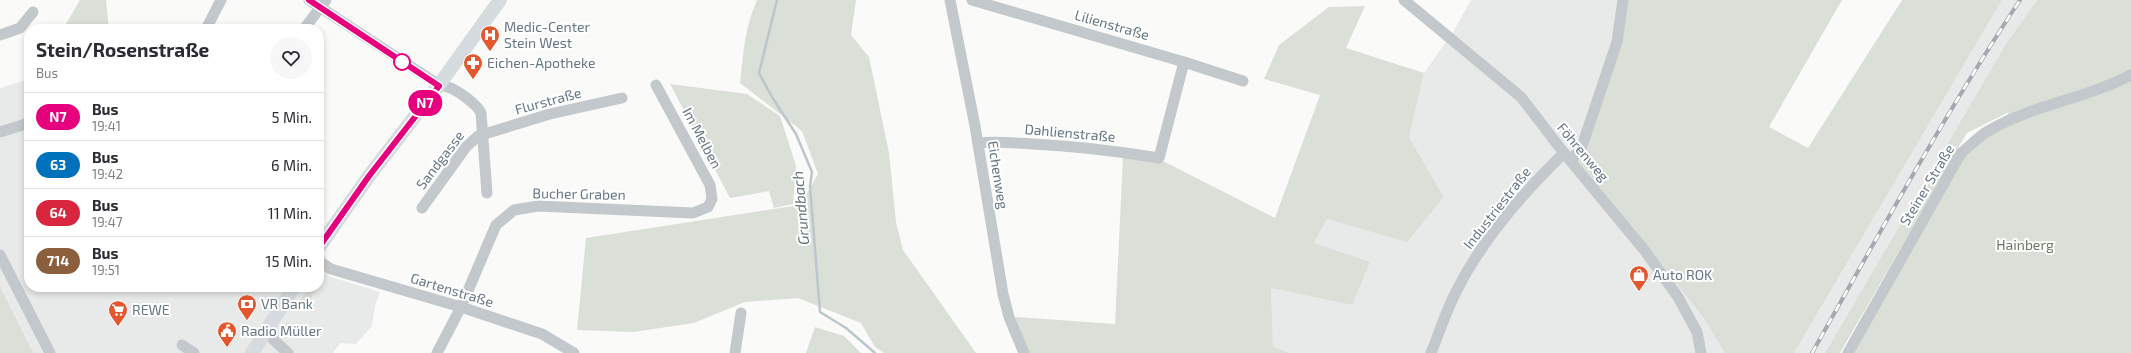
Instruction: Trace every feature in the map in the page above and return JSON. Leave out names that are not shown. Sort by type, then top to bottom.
[{"type":"main road","points":[[324,238],[369,176],[439,86],[500,0]]},
{"type":"main road","points":[[252,353],[291,292]]},
{"type":"street","points":[[209,24],[221,0]]},
{"type":"street","points":[[309,0],[323,4],[439,86],[449,87],[478,106],[481,113],[487,193]]},
{"type":"street","name":"Eichenweg","points":[[950,0],[978,143],[1003,294],[1009,317],[1024,353]]},
{"type":"street","name":"Lilienstraße","points":[[972,0],[1184,62],[1243,81]]},
{"type":"street","name":"Föhrenweg","points":[[1404,0],[1521,97],[1567,157],[1626,227],[1678,297],[1697,332],[1701,353]]},
{"type":"street","name":"Industriestraße","points":[[1431,353],[1458,288],[1486,242],[1535,182],[1582,146],[1616,42],[1623,0]]},
{"type":"street","points":[[308,24],[323,4]]},
{"type":"street","points":[[0,35],[20,28],[33,12]]},
{"type":"street","name":"Dahlienstraße","points":[[978,143],[990,142],[1054,145],[1159,158],[1184,62]]},
{"type":"street","name":"Steiner Straße","points":[[1848,353],[1961,153],[1986,132],[2014,118],[2105,88],[2131,75]]},
{"type":"street","name":"Im Melben","points":[[656,85],[710,185],[712,199],[708,207]]},
{"type":"street","name":"Flurstraße","points":[[483,134],[550,114],[622,98]]},
{"type":"street","points":[[0,132],[24,125]]},
{"type":"street","name":"Sandgasse","points":[[422,208],[466,147],[475,138],[483,134]]},
{"type":"street","name":"Bucher Graben","points":[[437,353],[461,308],[496,225],[514,210],[538,206],[693,213],[708,207]]},
{"type":"street","points":[[0,255],[50,353]]},
{"type":"street","name":"Gartenstraße","points":[[324,264],[331,269],[542,334],[574,353]]},
{"type":"street","points":[[734,353],[741,312]]},
{"type":"street","points":[[265,332],[288,353]]},
{"type":"street","points":[[182,345],[194,353]]},
{"type":"shaded area","points":[[1471,0],[1627,0],[1703,317],[1725,353],[1289,353],[1273,346],[1271,288],[1352,305],[1314,243],[1327,219],[1407,241],[1444,197],[1409,137],[1424,73],[1453,32]]},
{"type":"shaded area","points":[[2002,0],[2037,0],[2007,42],[1825,353],[1794,353]]},
{"type":"shaded area","points":[[24,81],[24,292],[324,292],[324,251],[328,276],[380,292],[375,306],[372,326],[356,344],[340,343],[333,353],[0,353],[0,88]]},
{"type":"green space","points":[[80,0],[106,0],[108,24],[66,24]]},
{"type":"green space","points":[[757,0],[856,0],[851,35],[869,57],[889,153],[896,222],[903,250],[976,353],[884,353],[875,347],[861,323],[798,298],[745,302],[694,323],[633,332],[577,330],[586,238],[800,205],[818,174],[802,131],[740,83],[747,30]]},
{"type":"green space","points":[[1627,0],[1842,0],[1769,127],[1808,148],[1902,0],[2002,0],[1794,353],[1725,353],[1703,317],[1579,161],[1613,68]]},
{"type":"green space","name":"Hainberg","points":[[2037,0],[2131,0],[2131,353],[1845,353],[1932,194],[1840,353],[1825,353],[2007,42]],"holes":[[[2009,112],[1997,130],[1979,134],[1956,151],[1967,133]]]},
{"type":"green space","points":[[1365,6],[1346,48],[1424,73],[1409,137],[1444,197],[1407,242],[1327,219],[1314,243],[1370,262],[1352,305],[1271,288],[1273,346],[1289,353],[1029,353],[1015,317],[1115,324],[1123,157],[1165,162],[1275,218],[1320,95],[1264,79],[1279,45],[1329,7]]},
{"type":"green space","points":[[670,84],[747,94],[780,116],[796,166],[793,204],[774,208],[769,191],[730,198]]},
{"type":"green space","points":[[0,287],[33,353],[0,353]]},
{"type":"green space","points":[[306,292],[315,292],[304,308],[298,305]]},
{"type":"green space","points":[[287,322],[293,326],[285,338],[281,332]]},
{"type":"green space","points":[[815,327],[844,336],[861,353],[806,353]]},
{"type":"waterway","name":"Grundbach","points":[[777,0],[759,73],[772,97],[796,134],[812,172],[810,186],[820,312],[846,328],[875,353]]},
{"type":"railway","points":[[1812,353],[1939,130],[2020,0]]},
{"type":"bus line","name":"N7","points":[[309,0],[439,86],[369,176],[324,240]]},
{"type":"place","name":"Medic-Center Stein West","points":[[490,52]]},
{"type":"place","name":"Eichen-Apotheke","points":[[473,80]]},
{"type":"place","name":"Auto ROK","points":[[1639,292]]},
{"type":"place","name":"VR Bank","points":[[247,321]]},
{"type":"place","name":"REWE","points":[[118,327]]},
{"type":"place","name":"Radio Müller","points":[[227,348]]}]
